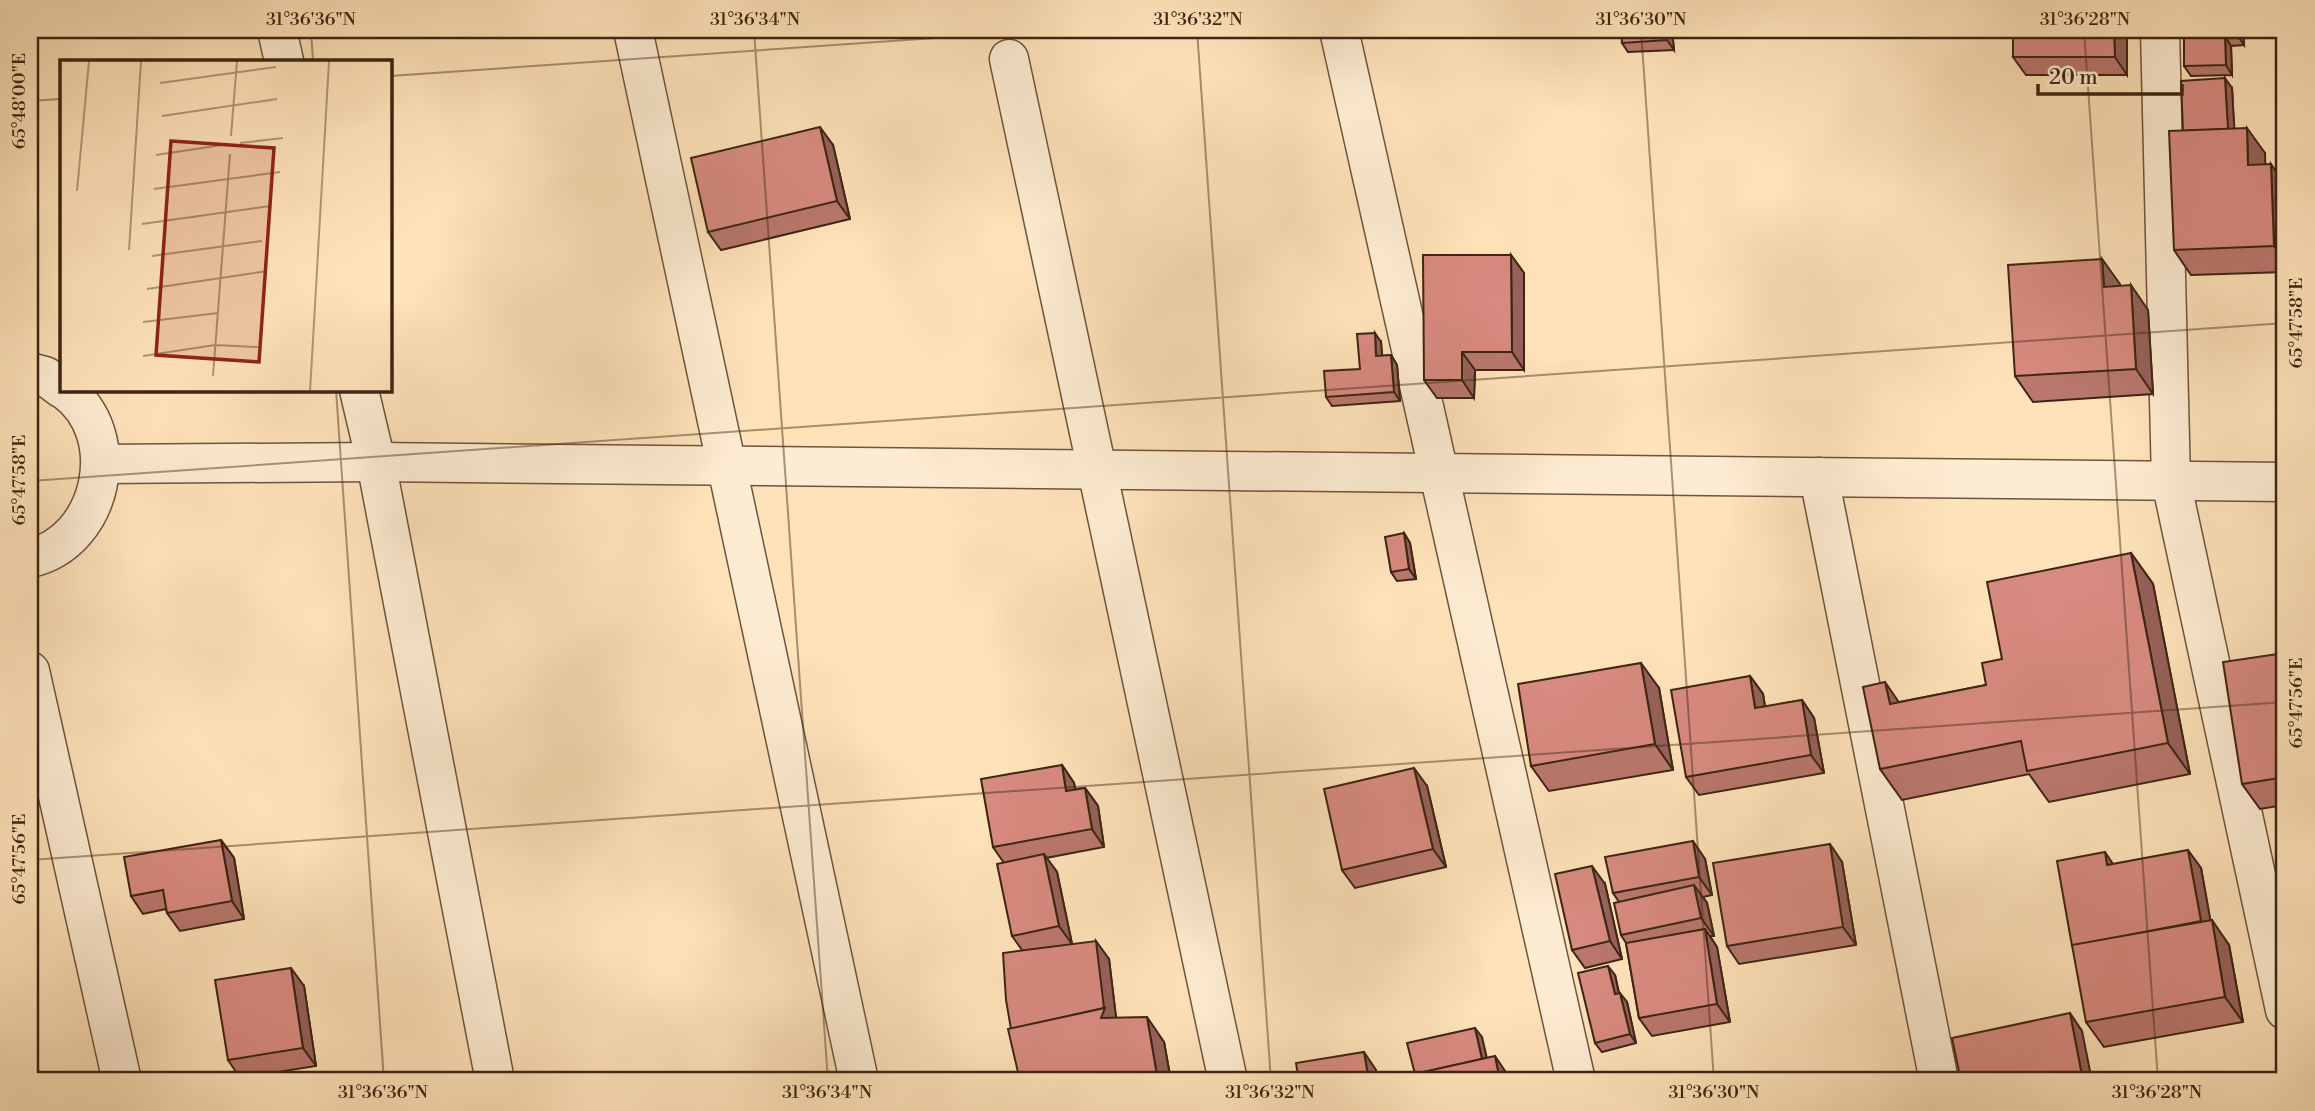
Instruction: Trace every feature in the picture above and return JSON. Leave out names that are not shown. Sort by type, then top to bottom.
[{"type":"street","points":[[277,30],[284,60]]},
{"type":"street","points":[[633,30],[859,1081]]},
{"type":"street","points":[[1339,30],[1576,1081]]},
{"type":"street","points":[[2160,30],[2171,481],[2285,1010]]},
{"type":"street","points":[[1009,59],[1228,1081]]},
{"type":"street","points":[[30,372],[45,376],[60,387]]},
{"type":"street","points":[[30,558],[42,555],[74,534],[94,502],[102,464],[94,428],[75,397],[68,392]]},
{"type":"street","points":[[359,392],[376,462],[495,1081]]},
{"type":"street","points":[[102,464],[376,462],[2285,482]]},
{"type":"street","points":[[1819,477],[1939,1081]]},
{"type":"street","points":[[30,671],[122,1081]]},
{"type":"building","points":[[1621,30],[1666,30],[1667,40],[1622,43]]},
{"type":"building","points":[[2013,30],[2114,30],[2115,57],[2013,57]]},
{"type":"building","points":[[2184,30],[2237,30],[2237,35],[2225,36],[2226,65],[2184,66]]},
{"type":"building","points":[[2225,78],[2228,129],[2183,131],[2181,81]]},
{"type":"building","points":[[820,127],[837,201],[708,232],[691,158]]},
{"type":"building","points":[[2247,128],[2248,165],[2271,164],[2274,246],[2174,250],[2169,131]]},
{"type":"building","points":[[1423,255],[1511,255],[1512,352],[1462,352],[1462,380],[1424,380]]},
{"type":"building","points":[[2102,259],[2104,287],[2131,285],[2136,369],[2015,376],[2008,265]]},
{"type":"building","points":[[1375,333],[1376,356],[1391,355],[1394,392],[1326,397],[1324,371],[1360,369],[1357,334]]},
{"type":"building","points":[[1404,533],[1409,569],[1391,572],[1385,537]]},
{"type":"building","points":[[2131,553],[2168,743],[2027,771],[2021,741],[1880,769],[1863,687],[1885,682],[1890,704],[1986,685],[1982,663],[2002,659],[1987,582]]},
{"type":"building","points":[[2285,653],[2285,777],[2242,784],[2223,662]]},
{"type":"building","points":[[1641,663],[1655,744],[1531,766],[1518,684]]},
{"type":"building","points":[[1750,676],[1755,708],[1802,700],[1811,755],[1686,777],[1671,690]]},
{"type":"building","points":[[1062,765],[1066,791],[1085,788],[1092,829],[993,847],[981,779]]},
{"type":"building","points":[[1414,768],[1433,849],[1342,870],[1324,789]]},
{"type":"building","points":[[221,840],[232,901],[167,913],[163,890],[131,896],[124,857]]},
{"type":"building","points":[[1693,841],[1699,877],[1613,893],[1605,857]]},
{"type":"building","points":[[1830,844],[1843,927],[1727,946],[1713,863]]},
{"type":"building","points":[[2188,850],[2201,921],[2072,946],[2057,861],[2105,852],[2107,865]]},
{"type":"building","points":[[1044,854],[1059,926],[1012,936],[997,864]]},
{"type":"building","points":[[1592,866],[1610,941],[1572,950],[1555,874]]},
{"type":"building","points":[[1694,885],[1701,918],[1621,935],[1614,903]]},
{"type":"building","points":[[2212,920],[2225,997],[2086,1022],[2072,945]]},
{"type":"building","points":[[1705,929],[1717,1004],[1639,1018],[1626,943]]},
{"type":"building","points":[[1096,941],[1104,1008],[1011,1029],[1003,953]]},
{"type":"building","points":[[1608,966],[1615,994],[1620,993],[1630,1034],[1595,1043],[1578,973]]},
{"type":"building","points":[[291,968],[303,1048],[228,1060],[215,980]]},
{"type":"building","points":[[1105,1008],[1101,1018],[1147,1017],[1158,1081],[1020,1081],[1008,1029]]},
{"type":"building","points":[[2070,1013],[2083,1081],[1961,1081],[1952,1038]]},
{"type":"building","points":[[1475,1028],[1482,1059],[1415,1074],[1407,1043]]},
{"type":"building","points":[[1364,1052],[1369,1081],[1299,1081],[1296,1063]]},
{"type":"building","points":[[1495,1056],[1500,1081],[1411,1081],[1410,1075]]}]
